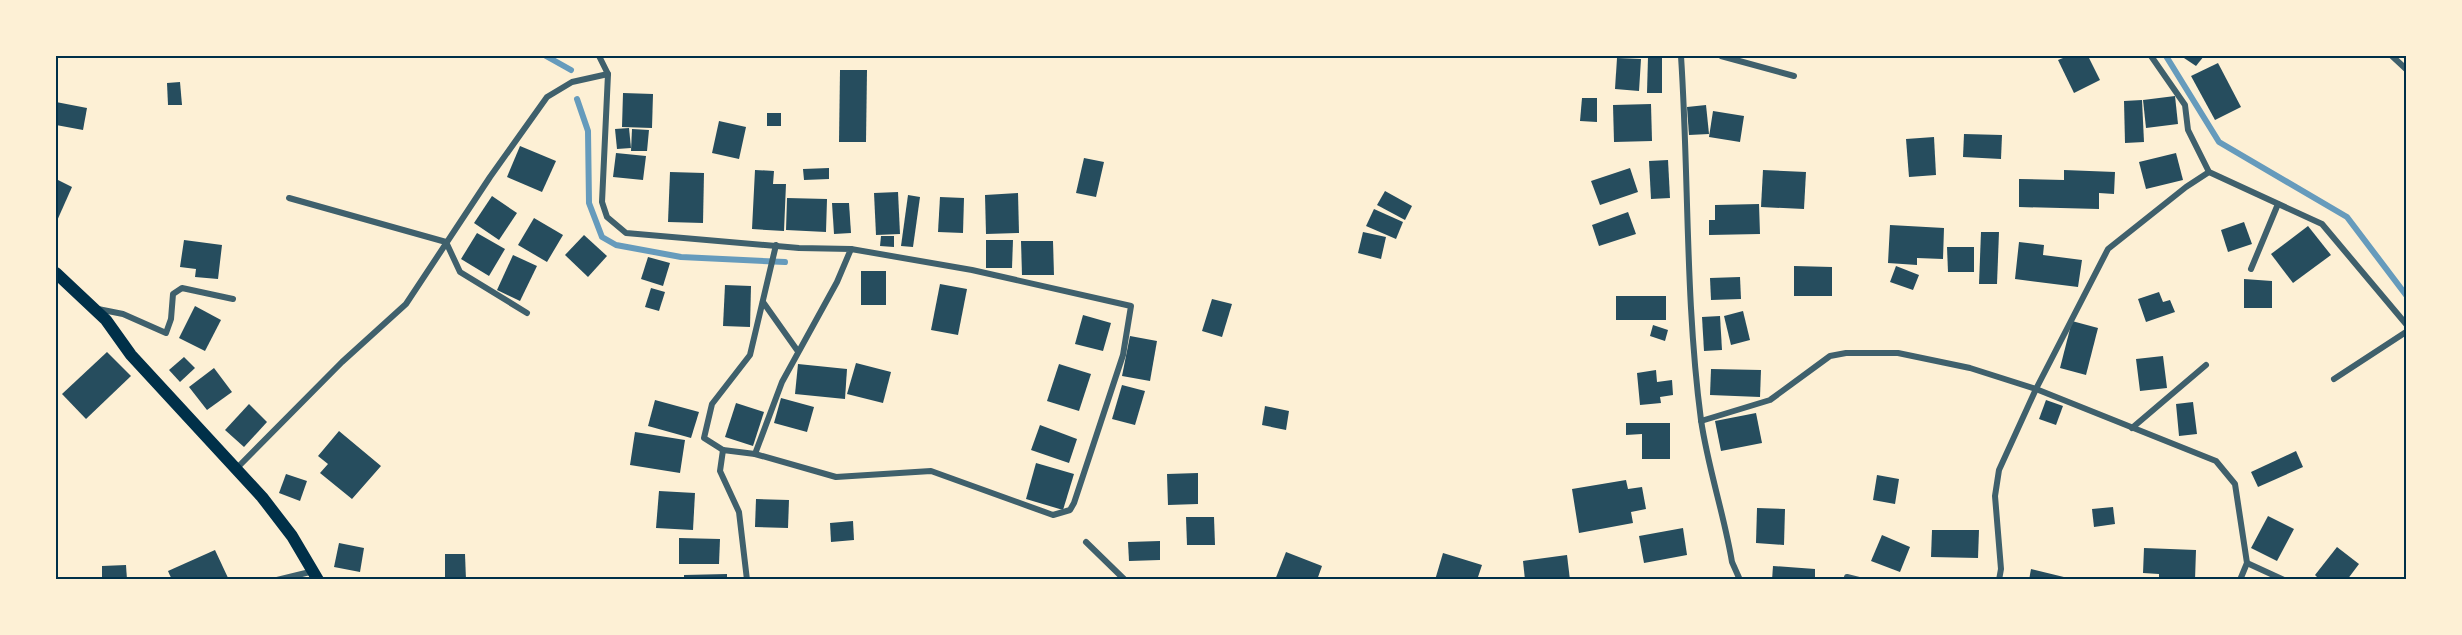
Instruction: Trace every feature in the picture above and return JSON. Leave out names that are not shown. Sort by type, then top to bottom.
[{"type":"main road","points":[[56,273],[92,307],[262,497],[292,536],[316,575]]},
{"type":"street","points":[[599,56],[608,74],[602,202],[608,217],[626,233],[851,249],[972,270],[1131,306],[1123,355],[1070,510],[1053,515],[931,471],[836,477],[755,454],[723,450],[704,438],[712,404],[750,355],[776,245]]},
{"type":"street","points":[[1681,56],[1685,106],[1685,188],[1701,421],[1732,562],[1740,579]]},
{"type":"street","points":[[1721,56],[1794,76]]},
{"type":"street","points":[[2151,56],[2185,105],[2188,130],[2209,172],[2322,224],[2406,324]]},
{"type":"street","points":[[2392,56],[2406,69]]},
{"type":"street","points":[[236,470],[342,362],[406,304],[547,96],[572,82],[608,74]]},
{"type":"street","points":[[1999,579],[2001,568],[1995,496],[1999,470],[2036,389],[2108,249],[2186,187],[2209,172]]},
{"type":"street","points":[[289,198],[446,242],[460,272],[528,313]]},
{"type":"street","points":[[2251,269],[2278,204]]},
{"type":"street","points":[[755,454],[782,382],[797,350],[837,282],[851,249]]},
{"type":"street","points":[[92,307],[123,314],[166,333],[171,319],[173,294],[182,288],[233,299]]},
{"type":"street","points":[[763,302],[797,350]]},
{"type":"street","points":[[2334,378],[2406,332]]},
{"type":"street","points":[[1701,421],[1770,400],[1830,356],[1846,353],[1898,354],[1970,368],[2036,389],[2216,461],[2235,484],[2247,563],[2240,579]]},
{"type":"street","points":[[2132,428],[2206,366]]},
{"type":"street","points":[[723,450],[720,471],[739,513],[747,579]]},
{"type":"street","points":[[1086,542],[1125,579]]},
{"type":"street","points":[[2247,563],[2284,579]]},
{"type":"street","points":[[277,579],[316,575]]},
{"type":"street","points":[[1848,577],[1859,579]]},
{"type":"building","points":[[2068,56],[2088,56],[2100,80],[2074,93],[2058,60]]},
{"type":"building","points":[[2181,56],[2204,56],[2196,66]]},
{"type":"building","points":[[1648,57],[1662,57],[1662,93],[1647,93]]},
{"type":"building","points":[[1617,58],[1641,59],[1639,91],[1615,89]]},
{"type":"building","points":[[2218,63],[2241,107],[2215,120],[2191,76]]},
{"type":"building","points":[[840,70],[867,70],[866,142],[839,142]]},
{"type":"building","points":[[180,82],[182,105],[168,105],[167,83]]},
{"type":"building","points":[[623,93],[653,94],[652,128],[622,127]]},
{"type":"building","points":[[2175,96],[2178,124],[2146,128],[2143,100]]},
{"type":"building","points":[[1582,98],[1597,98],[1597,122],[1580,121]]},
{"type":"building","points":[[2142,100],[2144,142],[2125,143],[2124,101]]},
{"type":"building","points":[[56,102],[87,108],[83,130],[56,125]]},
{"type":"building","points":[[1651,104],[1652,141],[1614,142],[1613,105]]},
{"type":"building","points":[[1706,105],[1709,134],[1689,135],[1687,107]]},
{"type":"building","points":[[1713,111],[1744,116],[1740,142],[1709,137]]},
{"type":"building","points":[[767,113],[781,113],[781,126],[767,126]]},
{"type":"building","points":[[719,121],[746,127],[739,159],[712,153]]},
{"type":"building","points":[[629,128],[631,148],[617,149],[615,129]]},
{"type":"building","points":[[632,129],[649,130],[647,151],[631,151]]},
{"type":"building","points":[[1964,134],[2002,135],[2001,159],[1963,157]]},
{"type":"building","points":[[1934,137],[1936,175],[1909,177],[1906,139]]},
{"type":"building","points":[[520,146],[556,161],[542,192],[507,177]]},
{"type":"building","points":[[616,153],[646,156],[643,180],[613,177]]},
{"type":"building","points":[[2176,153],[2183,180],[2146,189],[2139,162]]},
{"type":"building","points":[[1084,158],[1104,162],[1096,197],[1076,193]]},
{"type":"building","points":[[1668,160],[1670,198],[1651,199],[1649,161]]},
{"type":"building","points":[[829,168],[829,179],[804,180],[803,169]]},
{"type":"building","points":[[1630,168],[1638,192],[1600,205],[1591,181]]},
{"type":"building","points":[[755,170],[774,171],[773,184],[786,184],[784,231],[752,229]]},
{"type":"building","points":[[1763,170],[1806,172],[1804,209],[1761,207]]},
{"type":"building","points":[[2064,170],[2115,172],[2114,194],[2099,193],[2099,209],[2019,207],[2019,179],[2064,180]]},
{"type":"building","points":[[670,172],[704,173],[703,223],[668,222]]},
{"type":"building","points":[[56,179],[72,187],[56,223]]},
{"type":"building","points":[[1385,191],[1412,206],[1405,220],[1377,205]]},
{"type":"building","points":[[898,192],[900,234],[876,235],[874,193]]},
{"type":"building","points":[[1018,193],[1019,233],[986,234],[985,195]]},
{"type":"building","points":[[908,195],[920,197],[913,247],[901,246]]},
{"type":"building","points":[[492,196],[517,213],[499,240],[474,223]]},
{"type":"building","points":[[940,197],[964,198],[963,233],[938,232]]},
{"type":"building","points":[[787,198],[827,199],[826,232],[786,230]]},
{"type":"building","points":[[832,203],[849,203],[851,233],[834,234]]},
{"type":"building","points":[[1759,204],[1760,234],[1709,235],[1709,220],[1715,220],[1715,205]]},
{"type":"building","points":[[1374,209],[1403,222],[1396,239],[1366,226]]},
{"type":"building","points":[[1628,212],[1636,234],[1599,246],[1592,225]]},
{"type":"building","points":[[534,218],[563,235],[547,262],[518,245]]},
{"type":"building","points":[[2244,222],[2252,244],[2228,252],[2221,230]]},
{"type":"building","points":[[1890,225],[1944,228],[1943,259],[1917,258],[1917,265],[1888,263]]},
{"type":"building","points":[[2308,226],[2331,255],[2293,283],[2271,254]]},
{"type":"building","points":[[1363,232],[1386,237],[1381,259],[1358,253]]},
{"type":"building","points":[[1981,232],[1999,232],[1997,284],[1979,284]]},
{"type":"building","points":[[477,233],[505,249],[489,276],[461,259]]},
{"type":"building","points":[[584,235],[607,256],[588,277],[565,255]]},
{"type":"building","points":[[881,236],[894,236],[894,247],[880,246]]},
{"type":"building","points":[[184,240],[222,245],[218,279],[195,277],[196,269],[180,267]]},
{"type":"building","points":[[986,240],[1013,240],[1012,268],[986,268]]},
{"type":"building","points":[[1021,241],[1053,241],[1054,275],[1022,275]]},
{"type":"building","points":[[2019,242],[2044,245],[2043,255],[2082,260],[2078,287],[2015,279]]},
{"type":"building","points":[[1947,247],[1974,247],[1974,272],[1948,272]]},
{"type":"building","points":[[513,255],[537,266],[520,301],[497,290]]},
{"type":"building","points":[[648,257],[670,263],[663,286],[641,279]]},
{"type":"building","points":[[1794,266],[1832,267],[1832,296],[1794,296]]},
{"type":"building","points":[[1896,266],[1919,275],[1913,290],[1890,282]]},
{"type":"building","points":[[861,271],[886,271],[886,305],[861,305]]},
{"type":"building","points":[[1740,277],[1741,299],[1711,300],[1710,278]]},
{"type":"building","points":[[2244,279],[2272,281],[2272,308],[2244,308]]},
{"type":"building","points":[[940,284],[967,289],[958,335],[931,330]]},
{"type":"building","points":[[725,285],[751,286],[750,327],[723,326]]},
{"type":"building","points":[[651,288],[665,292],[659,311],[645,307]]},
{"type":"building","points":[[2159,292],[2163,302],[2170,300],[2175,312],[2146,322],[2138,299]]},
{"type":"building","points":[[1616,296],[1666,296],[1666,320],[1616,320]]},
{"type":"building","points":[[1212,299],[1232,304],[1222,337],[1202,331]]},
{"type":"building","points":[[195,306],[221,320],[205,351],[179,338]]},
{"type":"building","points":[[1743,311],[1750,340],[1731,345],[1724,316]]},
{"type":"building","points":[[1083,315],[1111,323],[1103,351],[1075,344]]},
{"type":"building","points":[[1720,316],[1722,350],[1704,351],[1702,317]]},
{"type":"building","points":[[2072,321],[2098,328],[2086,375],[2060,368]]},
{"type":"building","points":[[1653,325],[1668,330],[1665,341],[1650,336]]},
{"type":"building","points":[[1130,336],[1157,341],[1150,381],[1122,376]]},
{"type":"building","points":[[107,352],[131,376],[86,419],[62,394]]},
{"type":"building","points":[[2163,356],[2167,388],[2140,391],[2136,359]]},
{"type":"building","points":[[184,357],[195,368],[180,382],[169,370]]},
{"type":"building","points":[[856,363],[891,372],[883,403],[847,394]]},
{"type":"building","points":[[798,364],[847,369],[845,399],[795,394]]},
{"type":"building","points":[[1059,364],[1091,374],[1079,411],[1047,401]]},
{"type":"building","points":[[214,368],[232,392],[207,410],[189,387]]},
{"type":"building","points":[[1711,369],[1761,370],[1760,397],[1710,395]]},
{"type":"building","points":[[1656,370],[1657,382],[1672,380],[1673,395],[1660,397],[1661,403],[1640,405],[1637,373]]},
{"type":"building","points":[[1122,385],[1145,391],[1135,425],[1112,419]]},
{"type":"building","points":[[781,398],[814,407],[807,432],[774,423]]},
{"type":"building","points":[[655,400],[699,412],[691,438],[648,426]]},
{"type":"building","points":[[2046,400],[2063,406],[2056,425],[2039,419]]},
{"type":"building","points":[[2193,402],[2197,434],[2179,436],[2176,404]]},
{"type":"building","points":[[736,403],[764,412],[753,446],[725,437]]},
{"type":"building","points":[[249,404],[267,422],[244,447],[225,430]]},
{"type":"building","points":[[1265,406],[1289,411],[1286,430],[1262,425]]},
{"type":"building","points":[[1756,413],[1762,443],[1721,451],[1715,421]]},
{"type":"building","points":[[1626,423],[1670,423],[1670,459],[1642,459],[1642,434],[1626,435]]},
{"type":"building","points":[[1040,425],[1077,439],[1069,463],[1031,450]]},
{"type":"building","points":[[339,431],[381,466],[352,499],[320,473],[328,464],[318,456]]},
{"type":"building","points":[[635,432],[685,440],[680,473],[630,465]]},
{"type":"building","points":[[2296,451],[2303,467],[2258,487],[2251,472]]},
{"type":"building","points":[[1036,463],[1074,474],[1063,510],[1026,499]]},
{"type":"building","points":[[1198,473],[1198,504],[1168,505],[1167,474]]},
{"type":"building","points":[[286,474],[307,481],[300,501],[279,493]]},
{"type":"building","points":[[1877,475],[1899,479],[1895,504],[1873,500]]},
{"type":"building","points":[[1626,480],[1628,489],[1642,487],[1646,509],[1631,512],[1633,523],[1579,533],[1572,489]]},
{"type":"building","points":[[659,491],[695,493],[693,530],[656,528]]},
{"type":"building","points":[[756,499],[789,500],[788,528],[755,527]]},
{"type":"building","points":[[2113,507],[2115,524],[2094,527],[2092,509]]},
{"type":"building","points":[[1757,508],[1785,509],[1784,545],[1756,543]]},
{"type":"building","points":[[2268,516],[2294,529],[2277,561],[2251,548]]},
{"type":"building","points":[[1186,517],[1214,517],[1215,545],[1187,545]]},
{"type":"building","points":[[853,521],[854,540],[831,542],[830,523]]},
{"type":"building","points":[[1683,528],[1687,555],[1644,563],[1639,536]]},
{"type":"building","points":[[1932,530],[1979,530],[1978,558],[1931,557]]},
{"type":"building","points":[[1882,535],[1910,547],[1900,572],[1871,561]]},
{"type":"building","points":[[679,538],[720,539],[719,564],[679,564]]},
{"type":"building","points":[[1160,541],[1160,560],[1129,561],[1128,542]]},
{"type":"building","points":[[339,543],[364,548],[360,572],[334,567]]},
{"type":"building","points":[[2337,547],[2359,564],[2347,580],[2320,580],[2315,575]]},
{"type":"building","points":[[2144,548],[2196,550],[2195,580],[2159,580],[2159,574],[2143,573]]},
{"type":"building","points":[[215,550],[229,580],[172,580],[168,571]]},
{"type":"building","points":[[1286,552],[1322,566],[1317,580],[1275,580]]},
{"type":"building","points":[[1443,553],[1482,565],[1477,580],[1435,580]]},
{"type":"building","points":[[445,554],[465,554],[466,580],[445,580]]},
{"type":"building","points":[[1567,555],[1570,580],[1525,580],[1523,561]]},
{"type":"building","points":[[126,565],[127,580],[102,580],[102,566]]},
{"type":"building","points":[[1773,566],[1815,569],[1815,580],[1772,580]]},
{"type":"building","points":[[2031,569],[2072,579],[2072,580],[2029,580]]},
{"type":"building","points":[[727,574],[727,580],[684,580],[684,575]]},
{"type":"waterway","points":[[546,56],[571,70]]},
{"type":"waterway","points":[[2166,56],[2219,142],[2347,217],[2406,295]]},
{"type":"waterway","points":[[577,99],[588,131],[589,203],[602,237],[616,245],[681,257],[785,262]]}]
